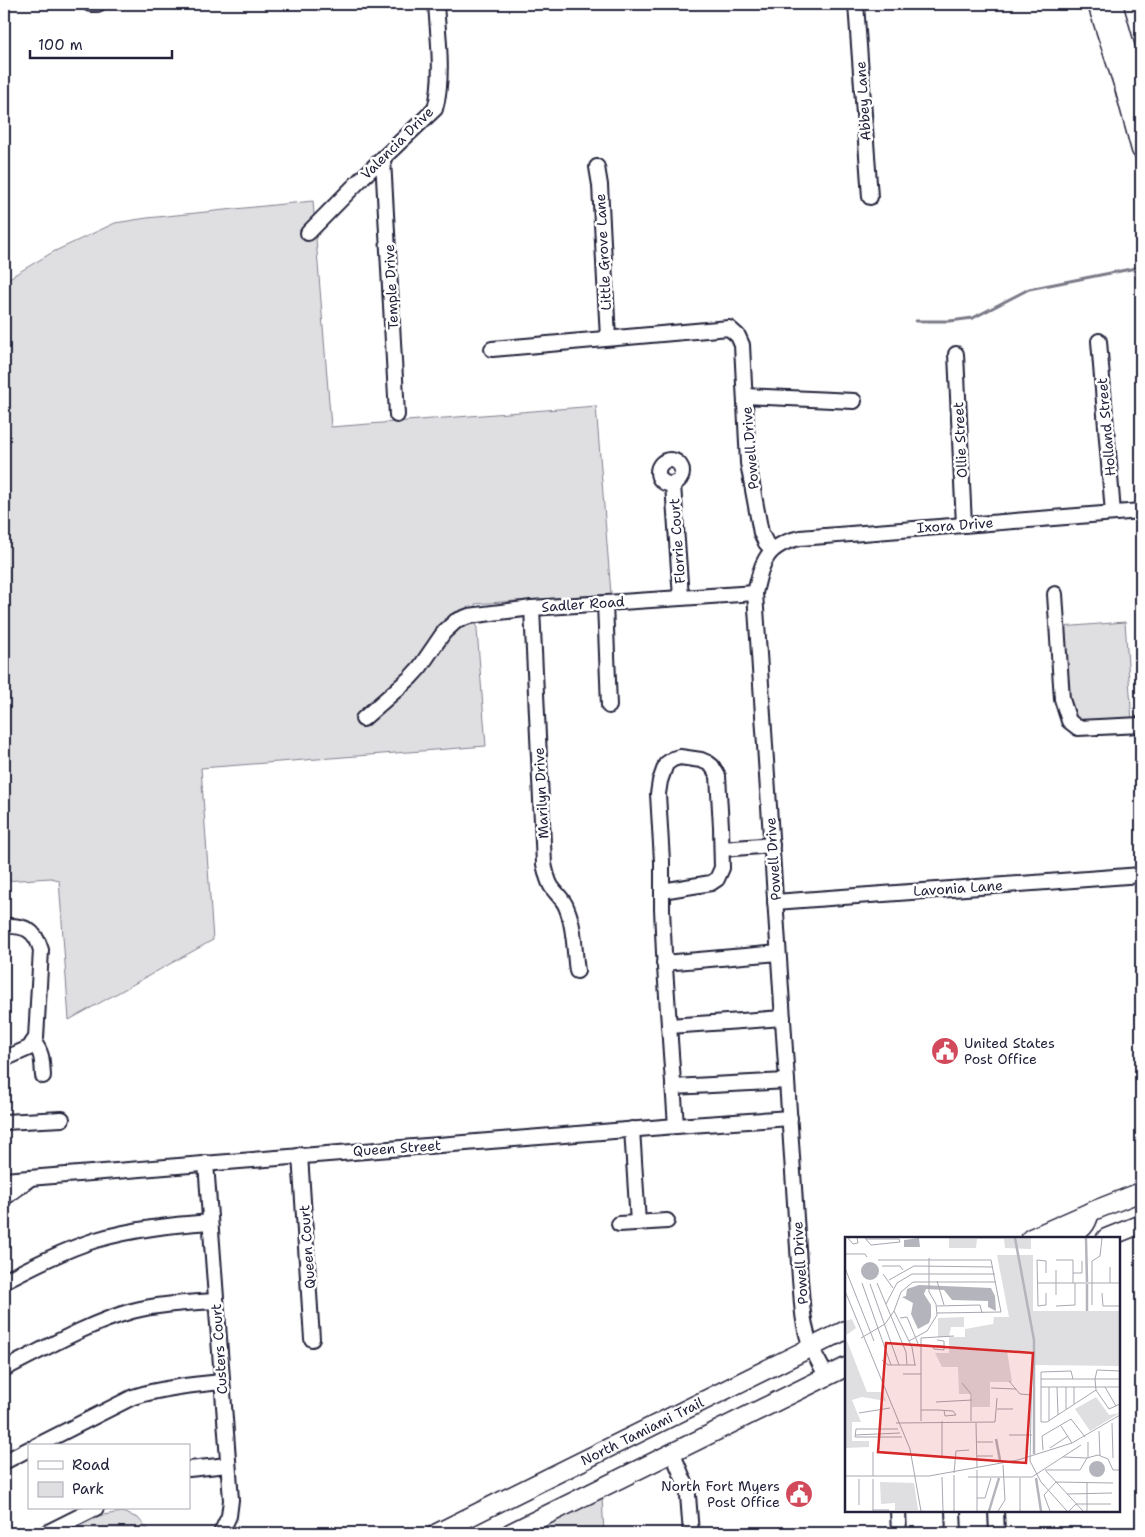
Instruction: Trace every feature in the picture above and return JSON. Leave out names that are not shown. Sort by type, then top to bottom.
[{"type":"main road","points":[[1097,4],[1141,150]]},
{"type":"main road","points":[[1113,4],[1141,102]]},
{"type":"main road","points":[[1033,1237],[1141,1192]]},
{"type":"main road","points":[[1068,1237],[1084,1228],[1090,1212]]},
{"type":"main road","points":[[1108,1237],[1141,1224]]},
{"type":"main road","name":"North Tamiami Trail","points":[[437,1533],[845,1331]]},
{"type":"main road","points":[[510,1533],[845,1367]]},
{"type":"street","name":"Valencia Drive","points":[[308,233],[435,109],[438,99],[439,76],[436,4]]},
{"type":"street","name":"Abbey Lane","points":[[856,4],[870,197]]},
{"type":"street","name":"Temple Drive","points":[[383,159],[397,415]]},
{"type":"street","name":"Little Grove Lane","points":[[597,167],[600,185],[608,338]]},
{"type":"street","name":"Powell Drive","points":[[608,338],[729,328],[738,336],[742,345],[748,463],[761,533],[772,550],[764,561],[755,593],[804,1320],[812,1348],[826,1376]]},
{"type":"street","points":[[492,349],[608,338]]},
{"type":"street","name":"Holland Street","points":[[1099,341],[1114,513]]},
{"type":"street","name":"Ollie Street","points":[[956,354],[964,525]]},
{"type":"street","points":[[745,396],[854,401]]},
{"type":"street","name":"Florrie Court","points":[[673,485],[681,597]]},
{"type":"street","name":"Ixora Drive","points":[[772,550],[787,541],[800,538],[1141,511]]},
{"type":"street","name":"Sadler Road","points":[[363,720],[410,678],[444,632],[456,621],[480,614],[532,608],[755,593]]},
{"type":"street","points":[[1055,594],[1062,699],[1069,721],[1078,728],[1141,725]]},
{"type":"street","points":[[605,603],[608,706]]},
{"type":"street","name":"Marilyn Drive","points":[[532,608],[544,864],[546,876],[552,888],[567,907],[577,971]]},
{"type":"street","points":[[662,892],[703,886],[718,879],[722,868],[718,776],[712,766],[700,760],[680,757],[666,764],[663,769],[658,794],[662,861],[662,892],[664,963],[676,1126]]},
{"type":"street","points":[[722,849],[772,845]]},
{"type":"street","name":"Lavonia Lane","points":[[776,902],[1141,874]]},
{"type":"street","points":[[4,926],[19,926],[30,930],[38,940],[41,950],[36,1038],[29,1048],[4,1059]]},
{"type":"street","points":[[664,963],[778,953]]},
{"type":"street","points":[[669,1026],[783,1018]]},
{"type":"street","points":[[33,1042],[39,1048],[41,1054],[43,1076]]},
{"type":"street","points":[[673,1086],[787,1081]]},
{"type":"street","name":"Queen Street","points":[[4,1180],[300,1155],[790,1118]]},
{"type":"street","points":[[4,1122],[62,1119]]},
{"type":"street","points":[[632,1129],[638,1223]]},
{"type":"street","name":"Queen Court","points":[[300,1155],[312,1339]]},
{"type":"street","name":"Custers Court","points":[[206,1163],[231,1505],[227,1522],[221,1533]]},
{"type":"street","points":[[4,1198],[31,1178]]},
{"type":"street","points":[[619,1224],[667,1221]]},
{"type":"street","points":[[4,1281],[71,1249],[94,1241],[155,1227],[210,1222]]},
{"type":"street","points":[[4,1369],[110,1318],[154,1306],[216,1301]]},
{"type":"street","points":[[40,1444],[133,1397],[168,1388],[221,1382]]},
{"type":"street","points":[[4,1462],[28,1450]]},
{"type":"street","points":[[672,1452],[688,1495],[691,1533]]},
{"type":"street","points":[[190,1469],[228,1465]]},
{"type":"street","points":[[46,1533],[92,1510]]},
{"type":"street","points":[[898,1512],[900,1533]]},
{"type":"street","points":[[953,1512],[954,1533]]},
{"type":"street","points":[[996,1512],[998,1533]]},
{"type":"green space","points":[[313,201],[331,427],[596,406],[611,594],[475,604],[486,746],[201,768],[213,940],[69,1020],[59,880],[51,878],[4,881],[4,281],[53,252],[115,223]]},
{"type":"green space","points":[[1125,622],[1132,722],[1081,724],[1069,711],[1061,627]]},
{"type":"green space","points":[[602,1497],[604,1533],[531,1533]]},
{"type":"green space","points":[[122,1512],[138,1518],[151,1533],[44,1533],[78,1519]]},
{"type":"waterway","points":[[916,321],[950,321],[973,318],[1029,289],[1141,267]]},
{"type":"place","name":"United States Post Office","points":[[945,1051]]},
{"type":"place","name":"North Fort Myers Post Office","points":[[799,1494]]}]
